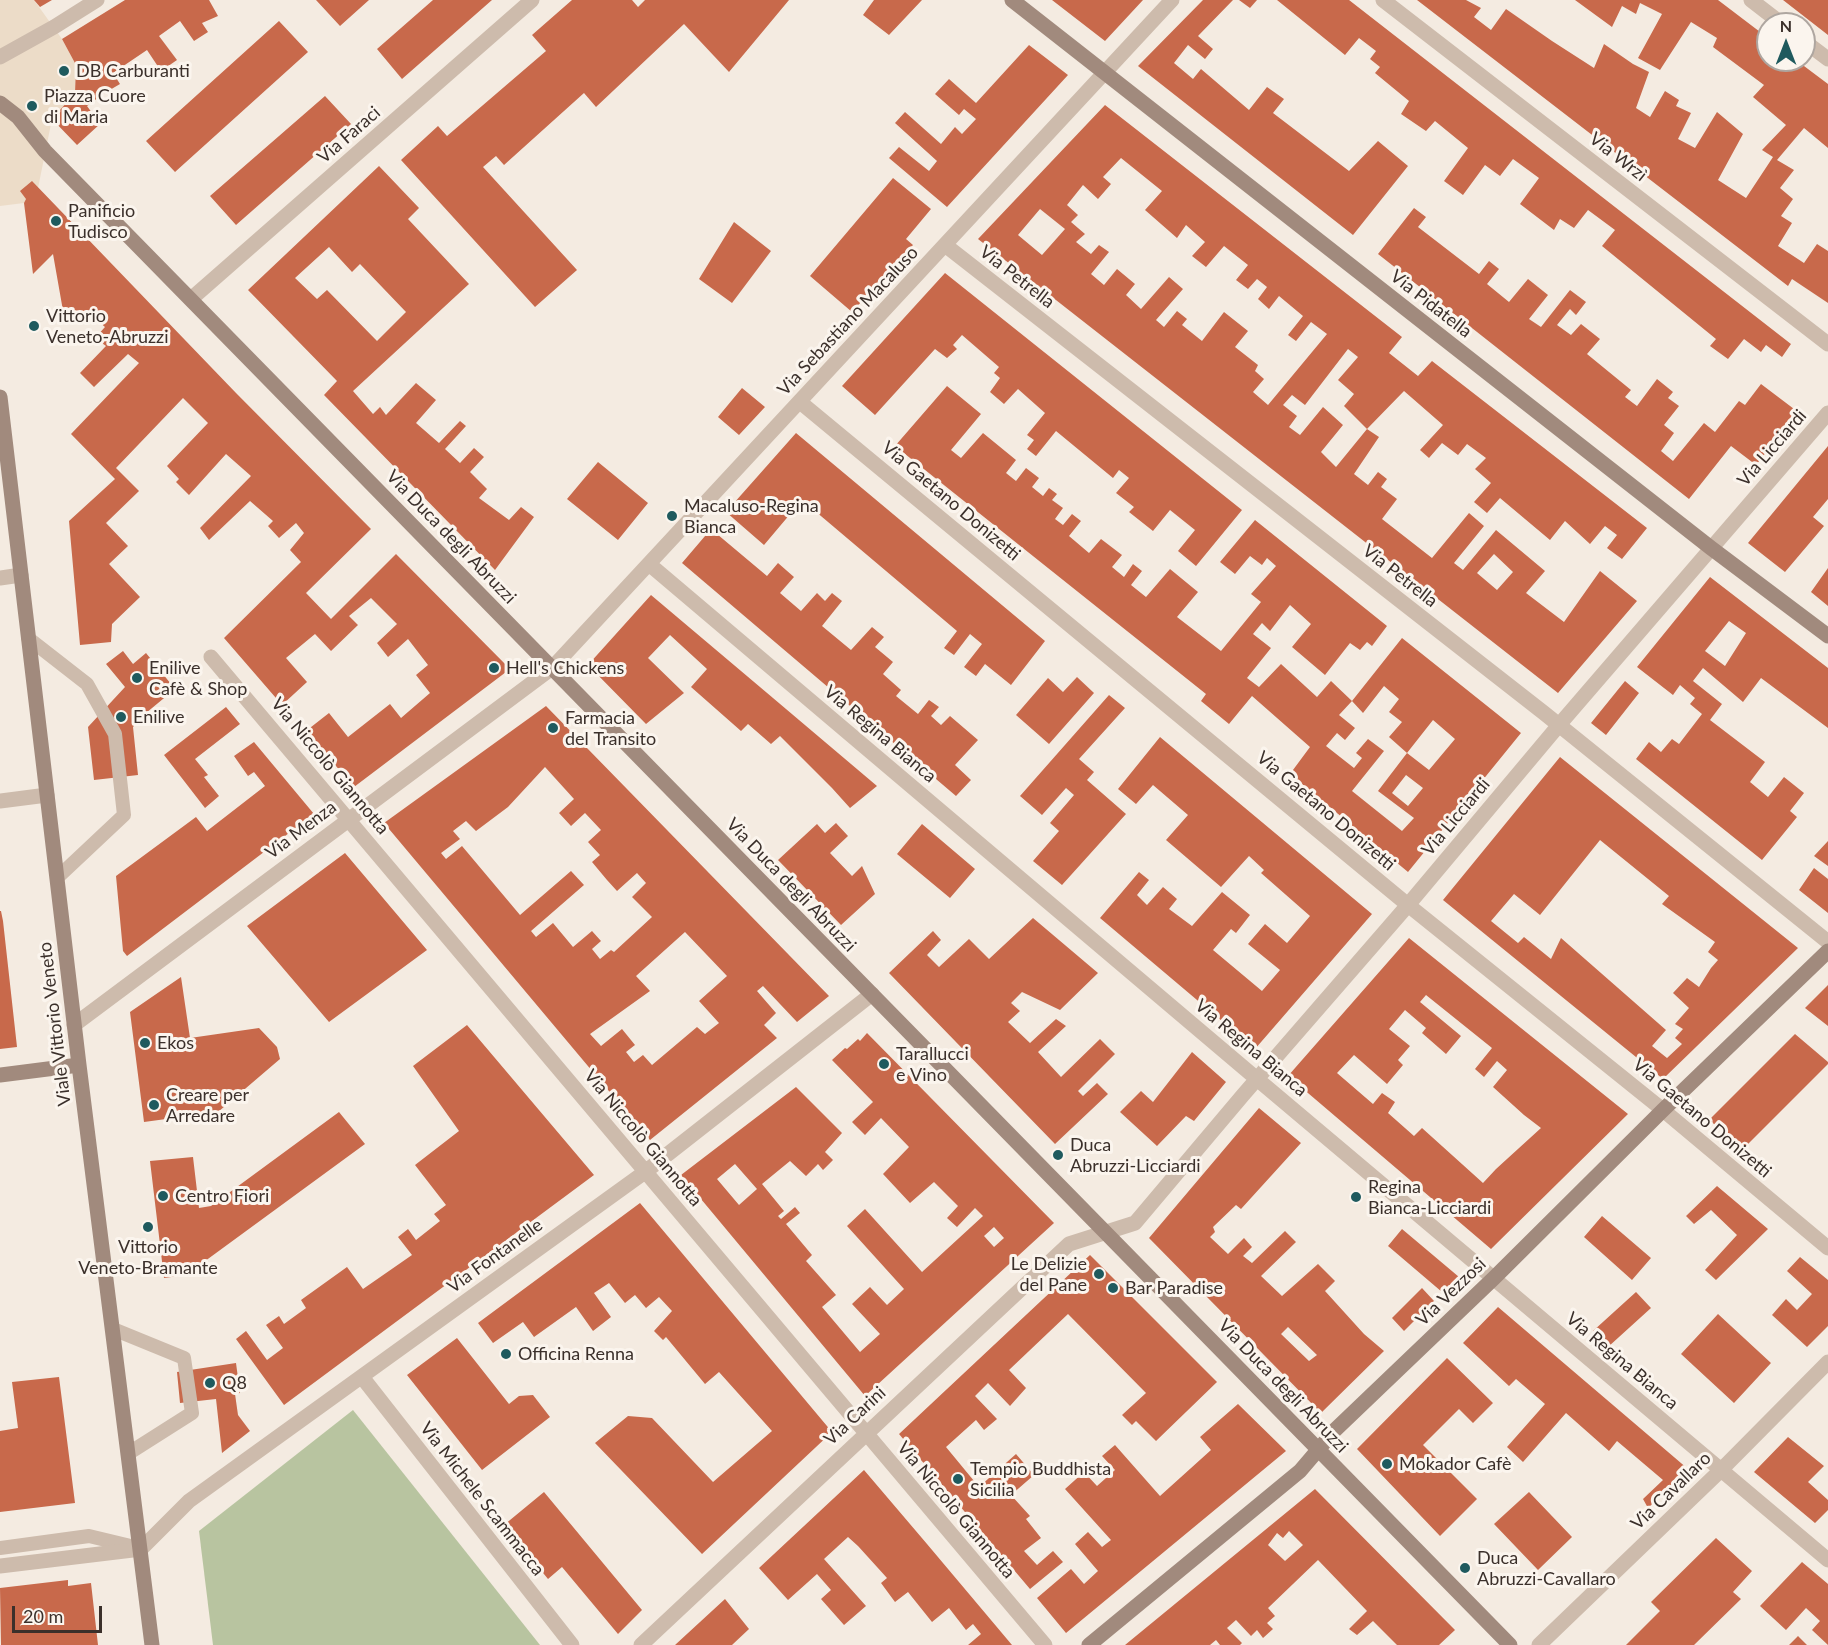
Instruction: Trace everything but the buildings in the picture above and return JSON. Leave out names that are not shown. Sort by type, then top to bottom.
[{"type":"main road","name":"Via Pidatella","points":[[1012,0],[1712,548],[1828,636]]},
{"type":"main road","name":"Via Duca degli Abruzzi","points":[[0,103],[18,117],[45,151],[1510,1645]]},
{"type":"main road","name":"Viale Vittorio Veneto","points":[[0,397],[74,1025],[152,1645]]},
{"type":"main road","name":"Via Vezzosi","points":[[1089,1645],[1300,1471],[1335,1430],[1828,951]]},
{"type":"main road","points":[[0,1076],[79,1065]]},
{"type":"street","points":[[0,57],[97,0]]},
{"type":"street","name":"Via Faraci","points":[[191,299],[532,0]]},
{"type":"street","name":"Via Sebastiano Macaluso","points":[[552,668],[1172,0]]},
{"type":"street","name":"Via Wrzì","points":[[1383,0],[1828,344]]},
{"type":"street","points":[[1750,0],[1766,12]]},
{"type":"street","name":"Via Petrella","points":[[945,245],[1559,725],[1828,942]]},
{"type":"street","name":"Via Gaetano Donizetti","points":[[800,402],[1408,905],[1663,1110],[1828,1248]]},
{"type":"street","name":"Via Licciardi","points":[[1105,1232],[1135,1223],[1828,413]]},
{"type":"street","name":"Via Regina Bianca","points":[[649,564],[1828,1560]]},
{"type":"street","points":[[0,578],[21,575]]},
{"type":"street","name":"Via Niccolò Giannotta","points":[[211,657],[1045,1645]]},
{"type":"street","name":"Via Menza","points":[[74,1025],[552,668]]},
{"type":"street","points":[[0,801],[47,795]]},
{"type":"street","name":"Via Fontanelle","points":[[141,1549],[189,1501],[645,1172],[872,994]]},
{"type":"street","name":"Via Carini","points":[[641,1645],[1068,1244],[1105,1232]]},
{"type":"street","name":"Via Cavallaro","points":[[1539,1645],[1721,1470],[1828,1362]]},
{"type":"street","name":"Via Michele Scammacca","points":[[362,1377],[572,1645]]},
{"type":"street","points":[[0,1566],[141,1549]]},
{"type":"lane","points":[[28,638],[87,684],[115,734],[124,815],[57,878]]},
{"type":"lane","points":[[113,1329],[184,1358],[192,1413],[129,1454]]},
{"type":"lane","points":[[0,1548],[89,1536],[141,1549]]},
{"type":"green space","points":[[353,1410],[540,1645],[213,1645],[199,1531]]},
{"type":"shaded area","name":"Piazza Cuore di Maria","points":[[0,0],[34,0],[62,39],[76,65],[75,93],[52,119],[38,188],[24,203],[0,206]]},
{"type":"place","name":"DB Carburanti","points":[[64,71]]},
{"type":"place","name":"Piazza Cuore di Maria","points":[[32,106]]},
{"type":"place","name":"Panificio Tudisco","points":[[56,221]]},
{"type":"place","name":"Vittorio Veneto-Abruzzi","points":[[34,326]]},
{"type":"place","name":"Macaluso-Regina Bianca","points":[[672,516]]},
{"type":"place","name":"Hell's Chickens","points":[[494,668]]},
{"type":"place","name":"Enilive Cafè & Shop","points":[[137,678]]},
{"type":"place","name":"Enilive","points":[[121,717]]},
{"type":"place","name":"Farmacia del Transito","points":[[553,728]]},
{"type":"place","name":"Ekos","points":[[145,1043]]},
{"type":"place","name":"Tarallucci e Vino","points":[[884,1064]]},
{"type":"place","name":"Creare per Arredare","points":[[154,1105]]},
{"type":"place","name":"Duca Abruzzi-Licciardi","points":[[1058,1155]]},
{"type":"place","name":"Centro Fiori","points":[[163,1196]]},
{"type":"place","name":"Regina Bianca-Licciardi","points":[[1356,1197]]},
{"type":"place","name":"Vittorio Veneto-Bramante","points":[[148,1227]]},
{"type":"place","name":"Le Delizie del Pane","points":[[1099,1274]]},
{"type":"place","name":"Bar Paradise","points":[[1113,1288]]},
{"type":"place","name":"Officina Renna","points":[[506,1354]]},
{"type":"place","name":"Q8","points":[[210,1383]]},
{"type":"place","name":"Mokador Cafè","points":[[1387,1464]]},
{"type":"place","name":"Tempio Buddhista Sicilia","points":[[958,1479]]},
{"type":"place","name":"Duca Abruzzi-Cavallaro","points":[[1465,1568]]}]
